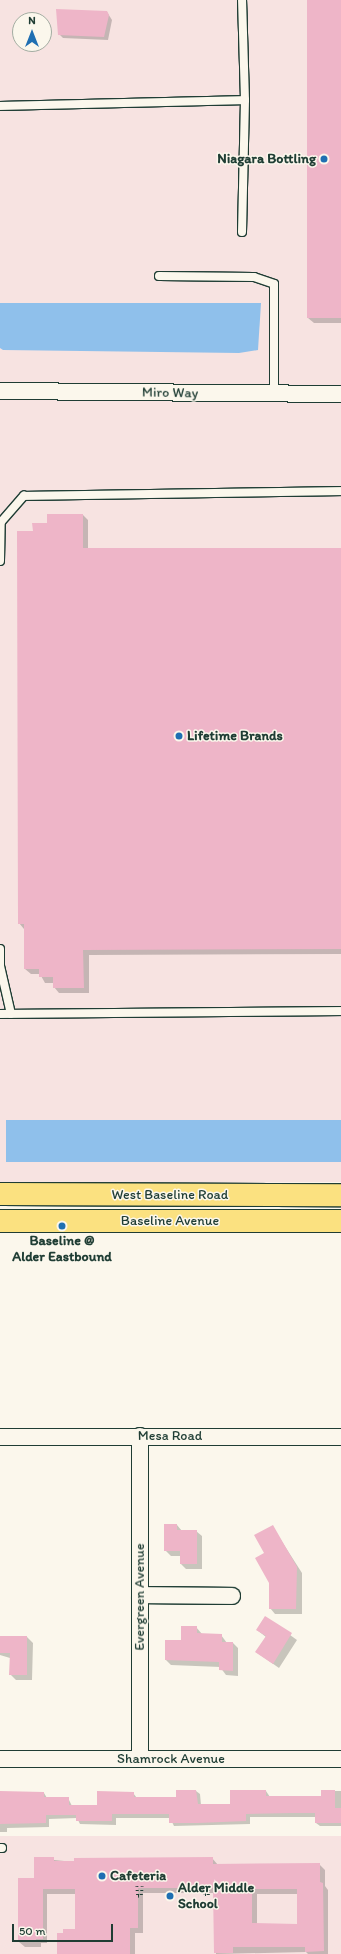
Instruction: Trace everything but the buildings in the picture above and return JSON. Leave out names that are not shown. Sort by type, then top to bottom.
[{"type":"main road","name":"West Baseline Road","points":[[0,1194],[341,1195]]},
{"type":"main road","name":"Baseline Avenue","points":[[0,1221],[341,1221]]},
{"type":"street","name":"Miro Way","points":[[0,391],[341,394]]},
{"type":"street","name":"Mesa Road","points":[[0,1436],[341,1437]]},
{"type":"street","name":"Evergreen Avenue","points":[[140,1436],[140,1759]]},
{"type":"street","points":[[140,1595],[232,1596]]},
{"type":"street","name":"Shamrock Avenue","points":[[0,1759],[341,1759]]},
{"type":"lane","points":[[242,0],[245,100],[242,232]]},
{"type":"lane","points":[[0,106],[245,100]]},
{"type":"lane","points":[[159,276],[254,277],[274,284],[274,394]]},
{"type":"lane","points":[[0,561],[1,522],[24,496],[341,491]]},
{"type":"lane","points":[[0,949],[0,966],[11,1014]]},
{"type":"lane","points":[[0,1014],[341,1011]]},
{"type":"path","points":[[137,1886],[138,1896],[141,1896],[142,1886]]},
{"type":"path","points":[[205,1886],[205,1894],[208,1895],[208,1886]]},
{"type":"shaded area","points":[[0,0],[341,0],[341,1182],[0,1184]]},
{"type":"shaded area","name":"Alder Middle School","points":[[0,1836],[341,1836],[341,1954],[0,1954]]},
{"type":"water","points":[[0,303],[261,303],[258,350],[239,353],[3,350],[0,348]]},
{"type":"water","points":[[6,1120],[341,1120],[341,1162],[6,1162]]},
{"type":"place","name":"Niagara Bottling","points":[[324,159]]},
{"type":"place","name":"Lifetime Brands","points":[[179,736]]},
{"type":"place","name":"Baseline @ Alder Eastbound","points":[[62,1226]]},
{"type":"place","name":"Cafeteria","points":[[102,1876]]},
{"type":"place","name":"Alder Middle School","points":[[170,1896]]}]
